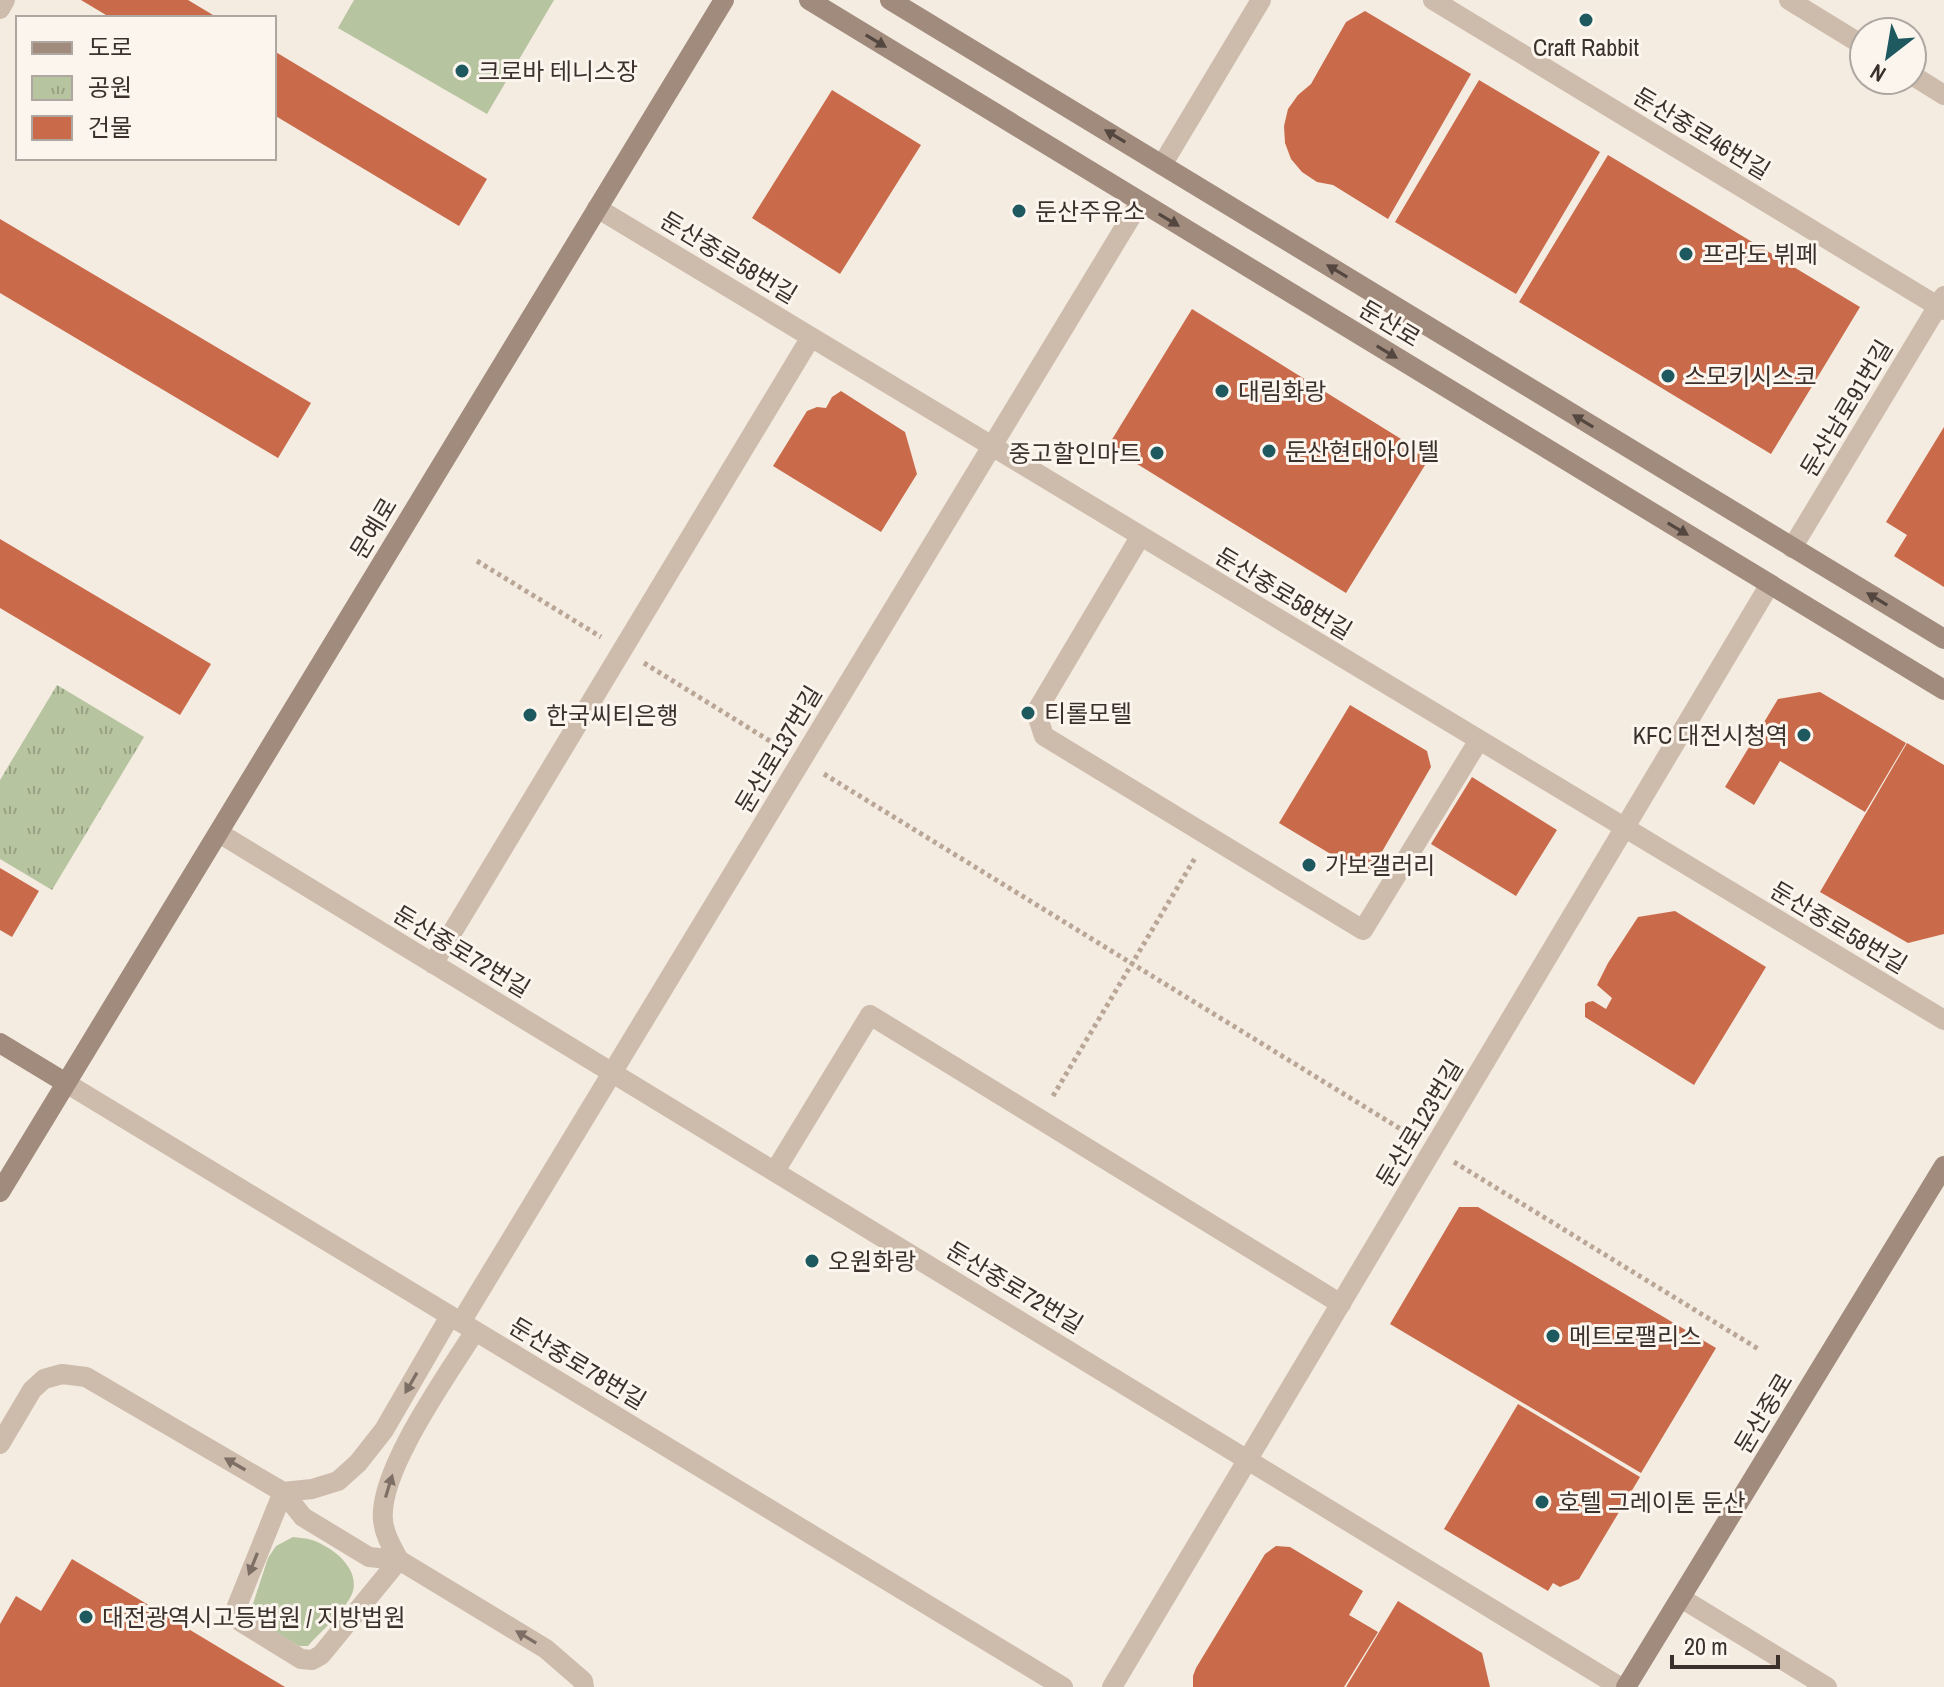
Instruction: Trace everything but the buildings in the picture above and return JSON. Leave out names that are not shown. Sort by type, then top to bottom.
[{"type":"main road","name":"문예로","points":[[0,1192],[724,0]]},
{"type":"main road","name":"둔산로","points":[[809,0],[1944,690]]},
{"type":"main road","name":"둔산로","points":[[890,0],[1944,639]]},
{"type":"main road","points":[[0,1043],[66,1083]]},
{"type":"main road","name":"둔산중로","points":[[1623,1687],[1681,1598],[1944,1166]]},
{"type":"street","points":[[0,9],[5,0]]},
{"type":"street","points":[[1162,165],[1261,0]]},
{"type":"street","name":"둔산중로46번길","points":[[1433,0],[1457,6],[1942,304]]},
{"type":"street","points":[[1789,0],[1848,36]]},
{"type":"street","name":"둔산로137번길","points":[[462,1323],[1140,202]]},
{"type":"street","name":"둔산중로58번길","points":[[597,208],[1944,1020]]},
{"type":"street","name":"둔산남로91번길","points":[[1792,548],[1942,304]]},
{"type":"street","points":[[433,964],[811,337]]},
{"type":"street","points":[[1140,537],[1036,712],[1044,736],[1363,930],[1479,740]]},
{"type":"street","name":"둔산로123번길","points":[[1112,1687],[1770,584]]},
{"type":"street","name":"둔산중로72번길","points":[[219,833],[1623,1687]]},
{"type":"street","points":[[775,1171],[870,1015],[1341,1304]]},
{"type":"street","name":"둔산중로78번길","points":[[66,1083],[1063,1687]]},
{"type":"street","points":[[283,1492],[312,1489],[338,1481],[358,1463],[462,1323]]},
{"type":"street","points":[[399,1560],[385,1533],[382,1517],[387,1491],[402,1449],[462,1323]]},
{"type":"street","points":[[0,1444],[32,1390],[44,1379],[62,1374],[86,1377],[283,1492],[303,1517],[369,1557],[399,1560],[546,1649],[583,1681],[584,1687]]},
{"type":"street","points":[[283,1492],[236,1611],[241,1622],[301,1659],[312,1660],[321,1655],[399,1560]]},
{"type":"street","points":[[1681,1598],[1827,1687]]},
{"type":"path","points":[[477,561],[609,642]]},
{"type":"path","points":[[635,658],[1760,1350]]},
{"type":"path","points":[[1040,1118],[1208,836]]},
{"type":"green space","name":"크로바 테니스장","points":[[354,0],[554,0],[487,114],[338,28]]},
{"type":"green space","points":[[57,685],[144,737],[52,890],[0,859],[0,780]]},
{"type":"green space","points":[[293,1537],[312,1540],[335,1553],[348,1566],[354,1582],[346,1605],[308,1646],[299,1646],[254,1619],[251,1610],[268,1558],[276,1546]]},
{"type":"place","name":"Craft Rabbit","points":[[1586,20]]},
{"type":"place","name":"크로바 테니스장","points":[[462,71]]},
{"type":"place","name":"둔산주유소","points":[[1019,211]]},
{"type":"place","name":"프라도 뷔페","points":[[1686,254]]},
{"type":"place","name":"스모키시스코","points":[[1668,376]]},
{"type":"place","name":"대림화랑","points":[[1222,391]]},
{"type":"place","name":"둔산현대아이텔","points":[[1269,451]]},
{"type":"place","name":"중고할인마트","points":[[1157,453]]},
{"type":"place","name":"티롤모텔","points":[[1028,713]]},
{"type":"place","name":"한국씨티은행","points":[[530,715]]},
{"type":"place","name":"KFC 대전시청역","points":[[1804,735]]},
{"type":"place","name":"가보갤러리","points":[[1309,865]]},
{"type":"place","name":"오원화랑","points":[[812,1261]]},
{"type":"place","name":"메트로팰리스","points":[[1553,1336]]},
{"type":"place","name":"호텔 그레이톤 둔산","points":[[1542,1502]]},
{"type":"place","name":"대전광역시고등법원 / 지방법원","points":[[86,1617]]}]
